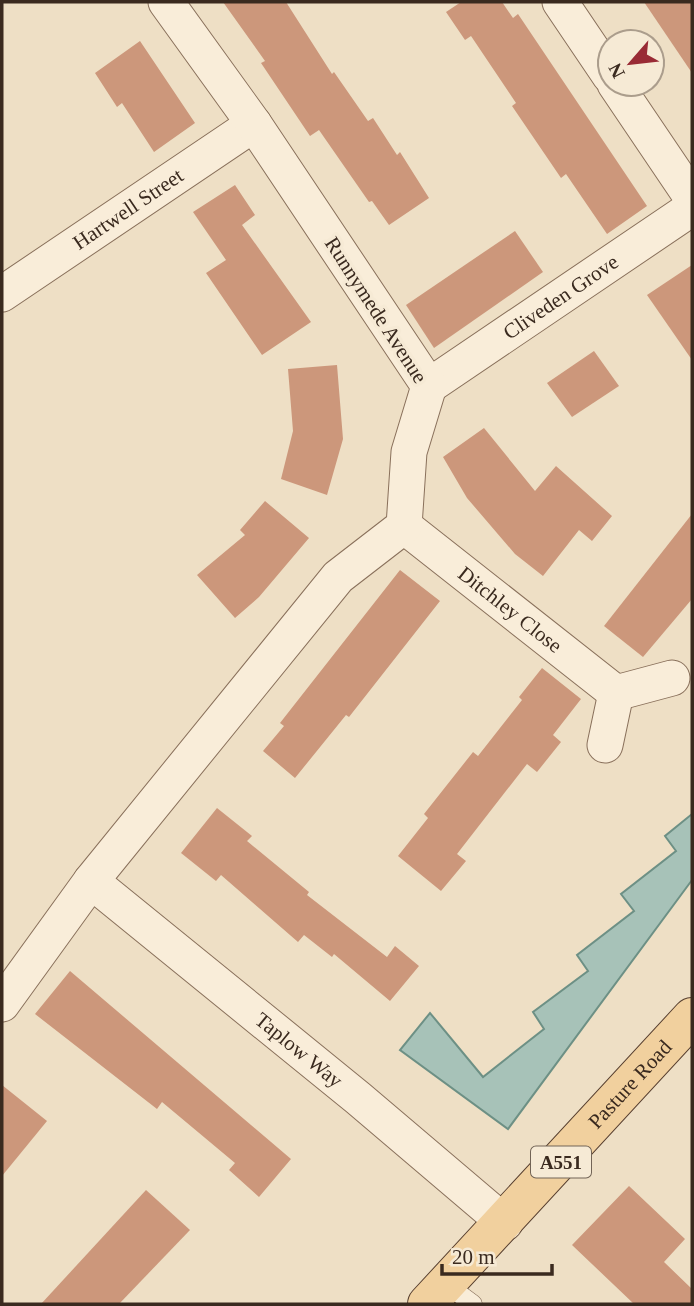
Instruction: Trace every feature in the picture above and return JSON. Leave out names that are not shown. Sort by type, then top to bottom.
[{"type":"main road","name":"Pasture Road","points":[[449,1297],[505,1223],[692,1017]]},
{"type":"street","name":"Runnymede Avenue","points":[[166,2],[254,124],[429,386],[409,452],[404,526]]},
{"type":"street","points":[[560,2],[596,55]]},
{"type":"street","points":[[624,98],[692,198]]},
{"type":"street","name":"Hartwell Street","points":[[2,294],[254,124]]},
{"type":"street","name":"Cliveden Grove","points":[[429,386],[692,208]]},
{"type":"street","points":[[2,1004],[91,881],[338,577],[404,526]]},
{"type":"street","name":"Ditchley Close","points":[[404,526],[616,693]]},
{"type":"street","points":[[606,745],[616,693],[672,678]]},
{"type":"street","name":"Taplow Way","points":[[91,881],[358,1098],[505,1223]]},
{"type":"shaded area","points":[[692,814],[692,880],[508,1129],[400,1050],[430,1013],[483,1077],[544,1029],[533,1012],[588,971],[577,955],[634,911],[621,894],[676,851],[665,836]]},
{"type":"building","points":[[223,2],[286,2],[332,74],[334,72],[368,121],[373,118],[397,155],[400,152],[429,198],[389,225],[372,201],[369,202],[319,130],[310,136],[261,63],[265,61]]},
{"type":"building","points":[[461,2],[502,2],[513,18],[518,14],[647,206],[607,234],[566,174],[561,178],[512,106],[516,103],[471,36],[465,40],[446,12]]},
{"type":"building","points":[[644,2],[692,2],[692,73],[666,35],[666,28],[662,28]]},
{"type":"building","points":[[140,41],[195,123],[154,152],[122,103],[117,107],[95,73]]},
{"type":"building","points":[[235,185],[255,215],[242,225],[311,322],[262,355],[206,273],[226,260],[193,212]]},
{"type":"building","points":[[515,231],[543,272],[434,348],[406,305]]},
{"type":"building","points":[[692,265],[692,360],[647,295]]},
{"type":"building","points":[[594,351],[619,386],[572,417],[547,383]]},
{"type":"building","points":[[337,365],[343,439],[327,495],[281,479],[293,431],[288,369]]},
{"type":"building","points":[[484,428],[535,491],[556,466],[612,516],[592,541],[579,530],[543,576],[515,554],[467,498],[443,457]]},
{"type":"building","points":[[265,501],[309,538],[259,597],[235,618],[197,575],[245,535],[240,530]]},
{"type":"building","points":[[692,514],[692,599],[643,657],[604,626]]},
{"type":"building","points":[[400,570],[440,601],[349,717],[346,715],[295,778],[263,751],[284,726],[280,723]]},
{"type":"building","points":[[542,668],[581,699],[553,735],[561,742],[537,772],[527,764],[457,854],[466,861],[441,891],[398,856],[428,818],[424,814],[473,752],[478,756],[522,700],[519,697]]},
{"type":"building","points":[[217,808],[252,836],[247,841],[309,892],[307,895],[387,957],[395,946],[419,966],[390,1001],[334,954],[332,957],[304,935],[298,942],[221,875],[216,881],[181,853]]},
{"type":"building","points":[[70,971],[291,1159],[259,1197],[229,1170],[235,1163],[162,1102],[157,1109],[35,1014]]},
{"type":"building","points":[[2,1085],[47,1121],[2,1176]]},
{"type":"building","points":[[629,1186],[685,1239],[664,1262],[692,1289],[692,1304],[634,1304],[572,1245]]},
{"type":"building","points":[[146,1190],[190,1230],[119,1304],[41,1304]]}]
